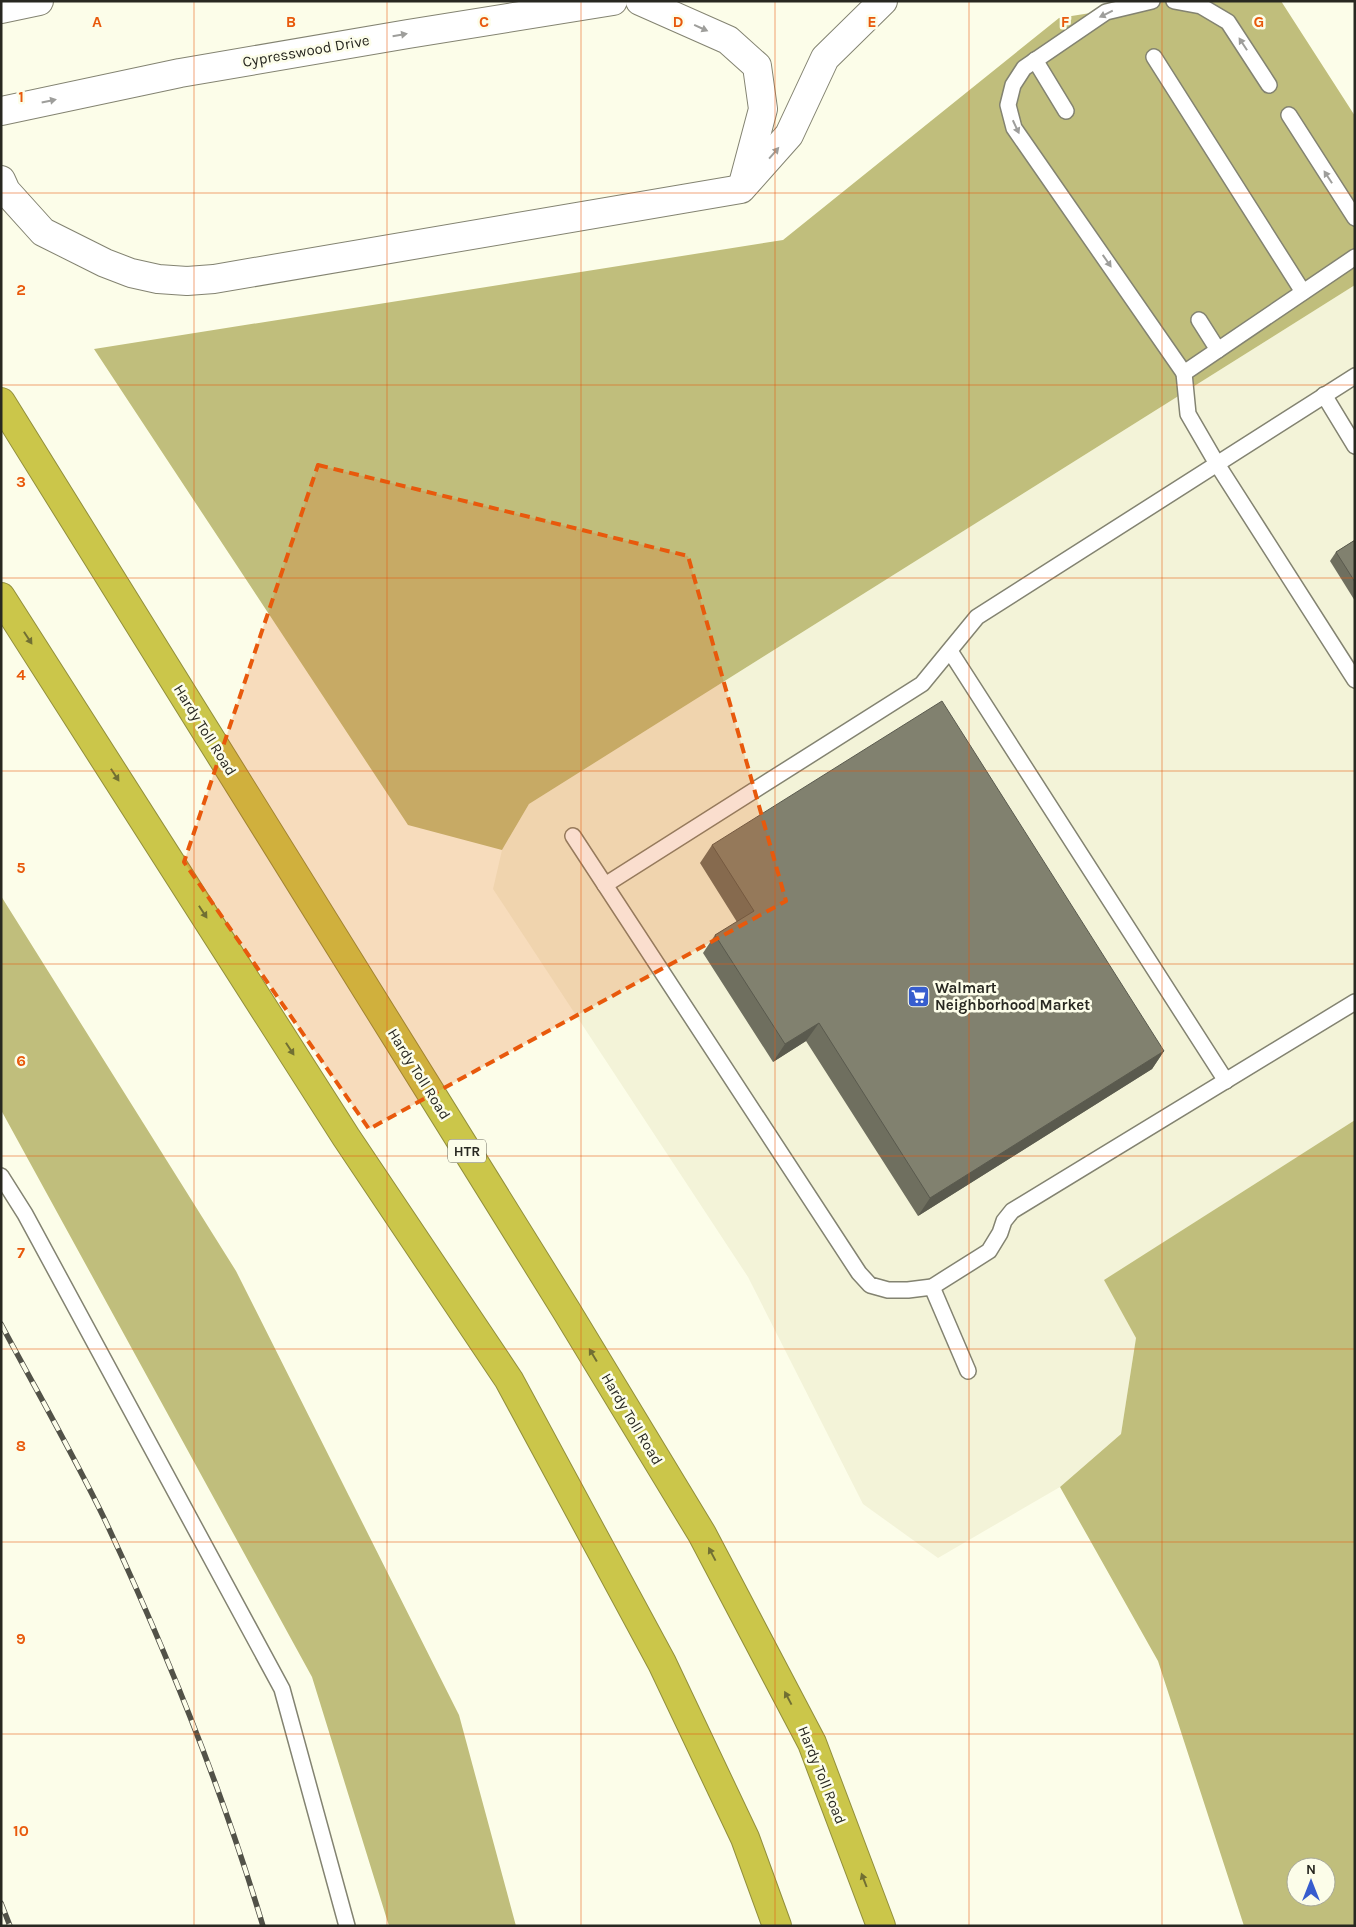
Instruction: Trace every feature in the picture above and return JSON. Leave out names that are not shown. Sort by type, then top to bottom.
[{"type":"highway","name":"Hardy Toll Road","points":[[1,402],[555,1293],[702,1534],[812,1743],[881,1926]]},
{"type":"highway","points":[[1,597],[341,1129],[509,1380],[662,1663],[745,1838],[777,1926]]},
{"type":"main road","points":[[1,9],[39,1]]},
{"type":"main road","name":"Cypresswood Drive","points":[[1,111],[180,73],[613,1]]},
{"type":"main road","points":[[640,1],[728,40],[757,66],[763,109],[741,189]]},
{"type":"main road","points":[[1,180],[6,190],[43,232],[105,263],[131,273],[158,279],[187,281],[214,279],[741,189],[789,135],[825,58],[883,1]]},
{"type":"lane","points":[[1152,1],[1106,12],[1024,68],[1013,85],[1008,105],[1014,128],[1184,373],[1188,414],[1217,464],[1355,680]]},
{"type":"lane","points":[[1174,1],[1201,6],[1228,22],[1269,85]]},
{"type":"lane","points":[[1154,57],[1303,292]]},
{"type":"lane","points":[[1035,60],[1066,111]]},
{"type":"lane","points":[[1289,115],[1355,218]]},
{"type":"lane","points":[[1184,373],[1355,256]]},
{"type":"lane","points":[[1199,320],[1218,350]]},
{"type":"lane","points":[[606,885],[922,684],[976,617],[1355,376]]},
{"type":"lane","points":[[1324,395],[1355,446]]},
{"type":"lane","points":[[950,651],[1226,1081]]},
{"type":"lane","points":[[574,836],[859,1273],[870,1285],[888,1290],[932,1287],[989,1251],[1000,1233],[1004,1221],[1012,1211],[1355,1002]]},
{"type":"lane","points":[[1,1176],[25,1214],[282,1689],[347,1926]]},
{"type":"lane","points":[[932,1287],[968,1372]]},
{"type":"highlighted area","points":[[318,465],[688,556],[786,901],[369,1129],[184,862]]},
{"type":"shaded area","points":[[1166,1],[1281,1],[1355,116],[1355,285],[529,804],[502,850],[408,825],[94,349],[783,240],[1059,18]]},
{"type":"shaded area","points":[[1355,285],[1355,1120],[1105,1280],[1136,1338],[1121,1434],[1060,1487],[938,1558],[863,1504],[748,1277],[493,889],[502,850],[529,804]]},
{"type":"shaded area","points":[[1,896],[236,1271],[459,1715],[516,1926],[389,1926],[312,1677],[1,1110]]},
{"type":"shaded area","points":[[1355,1120],[1355,1926],[1244,1926],[1158,1661],[1060,1487],[1121,1434],[1136,1338],[1104,1280]]},
{"type":"building","points":[[1355,540],[1355,582],[1336,552]]},
{"type":"building","name":"Walmart Neighborhood Market","points":[[942,701],[1164,1051],[930,1198],[819,1023],[785,1044],[715,935],[754,911],[712,845]]},
{"type":"railway","points":[[1,1324],[92,1493],[149,1618],[211,1770],[263,1926]]},
{"type":"railway","points":[[1,1903],[10,1926]]},
{"type":"place","name":"Walmart Neighborhood Market","points":[[919,997]]}]
